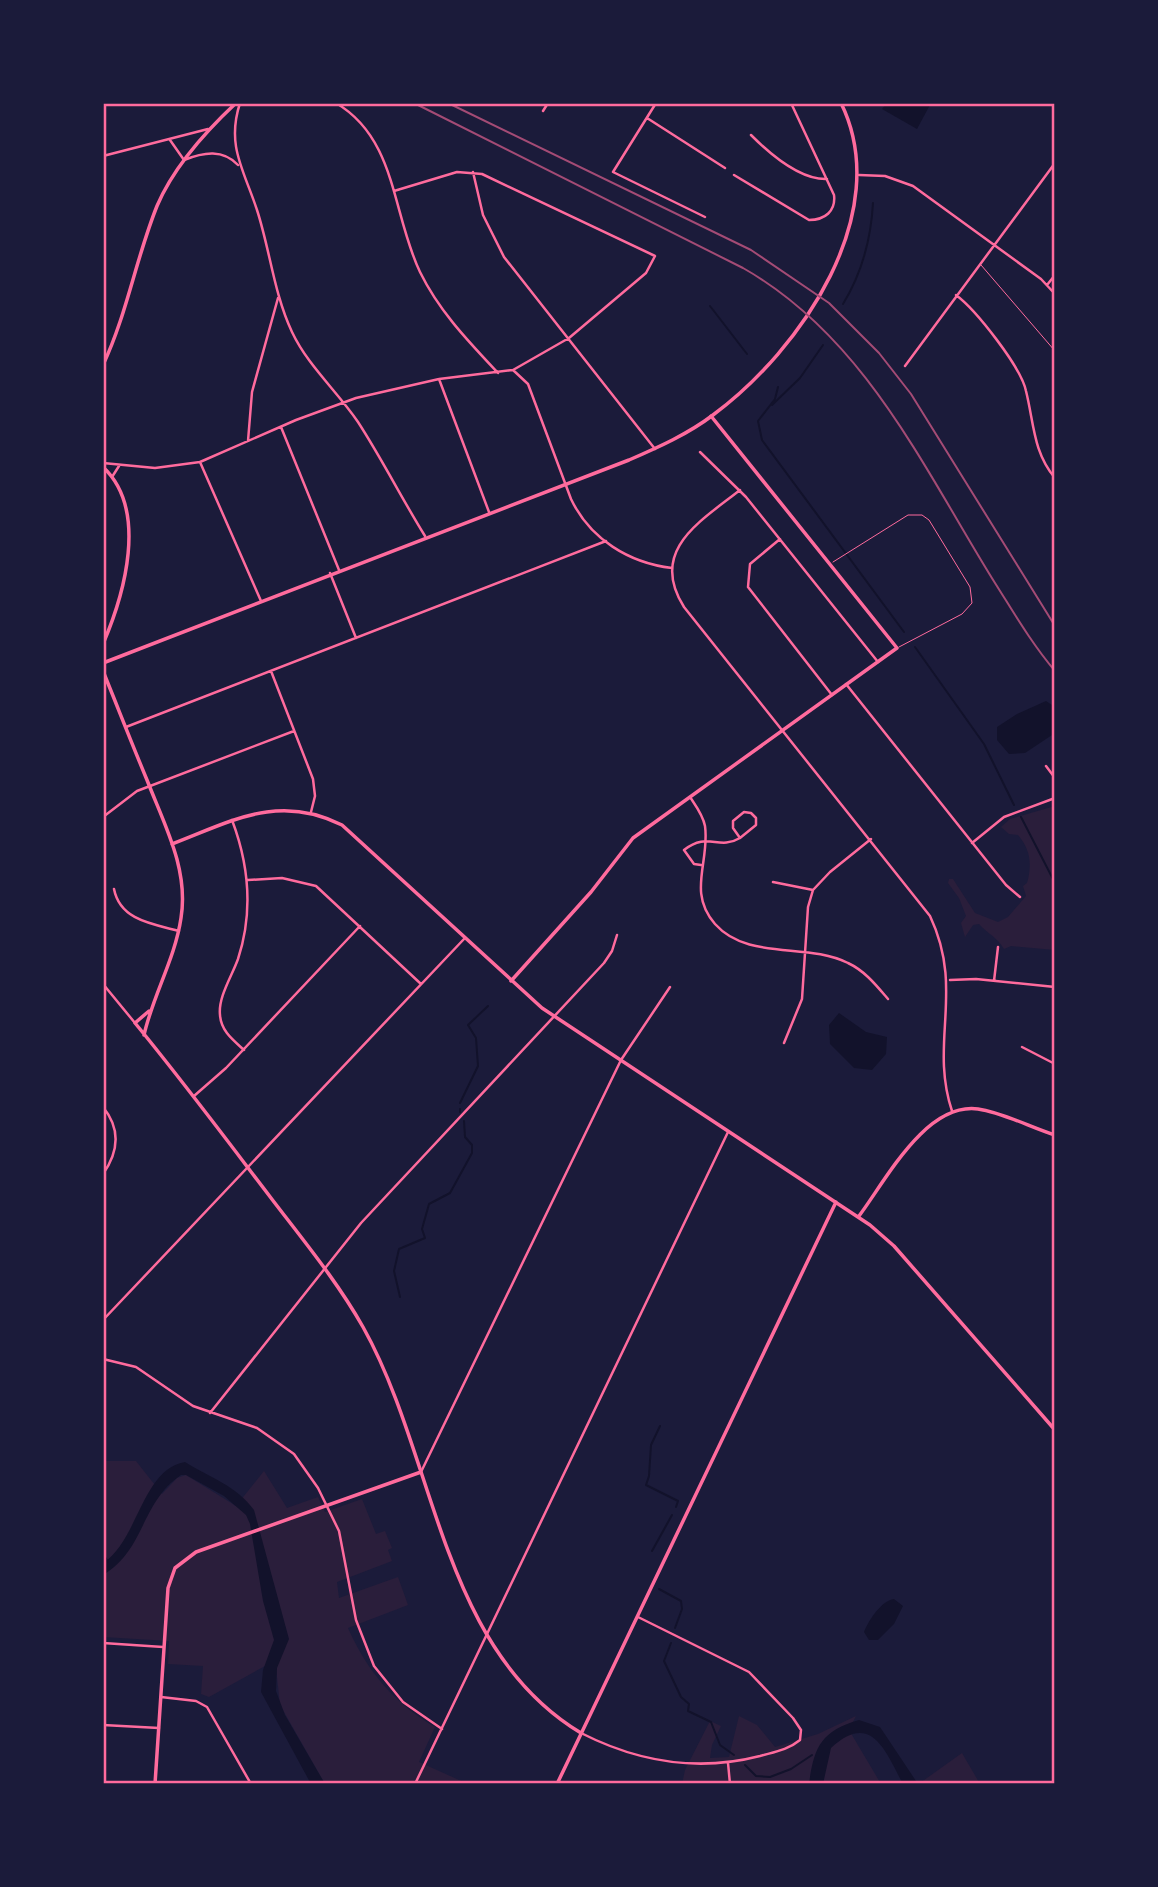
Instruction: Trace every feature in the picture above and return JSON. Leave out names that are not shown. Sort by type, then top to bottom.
[{"type":"street","points":[[103,365],[126,308],[158,204],[184,160],[211,128],[238,103]]},
{"type":"street","points":[[238,103],[233,131],[241,168],[267,242],[278,297],[303,351],[344,402],[425,536]]},
{"type":"street","points":[[336,103],[357,117],[368,131],[385,163],[409,246],[430,290],[450,321],[498,373]]},
{"type":"street","points":[[543,111],[548,103]]},
{"type":"street","points":[[656,103],[613,172],[705,218]]},
{"type":"street","points":[[734,175],[809,220],[824,217],[834,206],[834,195],[791,103]]},
{"type":"street","points":[[103,663],[655,449],[712,416],[755,379],[798,327],[828,279],[851,220],[859,175],[854,137],[841,103]]},
{"type":"street","points":[[647,118],[725,168]]},
{"type":"street","points":[[103,156],[211,128]]},
{"type":"street","points":[[751,135],[769,153],[815,179],[827,179]]},
{"type":"street","points":[[170,140],[184,160]]},
{"type":"street","points":[[184,160],[199,155],[221,153],[233,159],[241,168]]},
{"type":"street","points":[[905,366],[1055,163]]},
{"type":"street","points":[[103,465],[155,468],[200,462],[344,402],[439,379],[513,370],[569,338],[646,273],[654,256],[492,177],[473,172],[449,174],[394,191]]},
{"type":"street","points":[[473,172],[483,215],[498,246],[655,449]]},
{"type":"street","points":[[859,175],[885,176],[913,186],[1047,285],[1055,294]]},
{"type":"street","points":[[1047,285],[1055,275]]},
{"type":"street","points":[[956,295],[1017,368],[1026,390],[1040,455],[1055,478]]},
{"type":"street","points":[[248,441],[252,392],[278,297]]},
{"type":"street","points":[[513,370],[528,384],[566,484],[581,515],[606,541],[634,561],[672,568]]},
{"type":"street","points":[[439,379],[489,512]]},
{"type":"street","points":[[510,981],[591,892],[625,845],[897,648],[712,416]]},
{"type":"street","points":[[281,426],[339,570]]},
{"type":"street","points":[[700,452],[740,490],[878,662]]},
{"type":"street","points":[[200,462],[261,601]]},
{"type":"street","points":[[103,465],[112,477],[123,506],[128,568],[103,644]]},
{"type":"street","points":[[112,477],[119,466]]},
{"type":"street","points":[[740,490],[687,533],[676,550],[672,568],[676,591],[684,607],[930,916],[945,953],[948,981],[943,1071],[953,1111]]},
{"type":"street","points":[[779,539],[750,564],[748,587],[832,695]]},
{"type":"street","points":[[126,728],[606,541]]},
{"type":"street","points":[[330,573],[356,638]]},
{"type":"street","points":[[103,671],[172,844],[183,891],[179,931],[149,1011],[144,1035]]},
{"type":"street","points":[[271,671],[314,785],[311,812]]},
{"type":"street","points":[[846,684],[1006,885],[1020,897]]},
{"type":"street","points":[[103,817],[134,793],[294,731]]},
{"type":"street","points":[[1046,766],[1055,778]]},
{"type":"street","points":[[690,797],[702,817],[705,840],[701,866],[701,901],[722,930],[747,944],[847,962],[870,979],[888,999]]},
{"type":"street","points":[[972,843],[1004,817],[1055,798]]},
{"type":"street","points":[[172,844],[232,820],[268,810],[311,812],[353,833],[510,981],[555,1017],[859,1216],[894,1246],[1055,1430]]},
{"type":"street","points":[[701,866],[694,864],[684,850],[697,840],[729,843],[740,838],[756,825],[756,818],[751,813],[744,812],[733,821],[733,828],[740,838]]},
{"type":"street","points":[[232,820],[243,852],[247,880],[244,935],[219,1012],[224,1030],[244,1050]]},
{"type":"street","points":[[783,1043],[800,1006],[808,907],[813,890],[830,872],[871,839]]},
{"type":"street","points":[[247,880],[282,877],[309,882],[421,984]]},
{"type":"street","points":[[773,882],[813,890]]},
{"type":"street","points":[[114,889],[120,905],[131,915],[179,931]]},
{"type":"street","points":[[194,1096],[244,1050],[360,926]]},
{"type":"street","points":[[210,1413],[361,1223],[609,957],[617,935]]},
{"type":"street","points":[[103,1320],[465,937]]},
{"type":"street","points":[[994,981],[998,947]]},
{"type":"street","points":[[948,981],[994,981],[1055,987]]},
{"type":"street","points":[[103,984],[194,1096],[324,1267],[374,1349],[400,1410],[446,1544],[486,1634],[531,1693],[556,1717],[581,1733],[617,1749],[653,1759],[694,1764],[728,1763],[785,1749],[802,1735],[793,1718],[749,1672],[638,1617]]},
{"type":"street","points":[[155,1784],[168,1588],[175,1569],[196,1552],[421,1472],[621,1060],[670,987]]},
{"type":"street","points":[[135,1023],[149,1011]]},
{"type":"street","points":[[1022,1047],[1055,1063]]},
{"type":"street","points":[[103,1107],[114,1125],[117,1140],[111,1163],[103,1174]]},
{"type":"street","points":[[859,1216],[926,1128],[953,1111],[980,1110],[1055,1135]]},
{"type":"street","points":[[415,1784],[729,1132]]},
{"type":"street","points":[[557,1784],[836,1202]]},
{"type":"street","points":[[103,1359],[136,1367],[180,1398],[210,1413],[257,1428],[281,1443],[304,1467],[327,1504],[339,1531],[353,1608],[368,1653],[392,1691],[442,1729]]},
{"type":"street","points":[[103,1643],[163,1647]]},
{"type":"street","points":[[160,1697],[196,1701],[206,1707],[251,1784]]},
{"type":"street","points":[[103,1724],[159,1728]]},
{"type":"street","points":[[728,1763],[730,1784]]},
{"type":"lane","points":[[980,263],[1055,351]]},
{"type":"lane","points":[[830,564],[893,527],[908,515],[925,516],[970,587],[972,603],[961,614],[897,648]]},
{"type":"shaded area","points":[[887,103],[931,103],[917,129],[882,109]]},
{"type":"shaded area","points":[[1046,701],[1055,707],[1055,733],[1025,753],[1009,754],[997,740],[997,727],[1017,714]]},
{"type":"shaded area","points":[[1055,806],[1055,950],[1011,946],[1004,949],[979,924],[973,925],[965,937],[961,923],[966,916],[959,898],[948,883],[949,879],[953,879],[975,913],[998,922],[1008,917],[1026,896],[1023,886],[1027,883],[1030,864],[1026,846],[1018,835],[1009,834],[1001,827],[1010,819]]},
{"type":"shaded area","points":[[839,1013],[866,1032],[887,1037],[886,1054],[872,1070],[854,1068],[830,1044],[829,1025]]},
{"type":"shaded area","points":[[103,1461],[136,1461],[162,1494],[177,1478],[186,1475],[236,1506],[264,1471],[287,1508],[318,1497],[325,1512],[362,1499],[376,1534],[385,1531],[392,1548],[388,1550],[392,1561],[337,1582],[339,1598],[398,1577],[408,1605],[348,1628],[383,1685],[420,1718],[435,1727],[419,1762],[468,1784],[325,1784],[280,1705],[276,1668],[265,1666],[209,1697],[201,1694],[203,1666],[168,1664],[169,1641],[103,1637]]},
{"type":"shaded area","points":[[185,1462],[231,1488],[254,1510],[289,1639],[277,1668],[276,1691],[285,1715],[325,1784],[311,1784],[261,1692],[263,1670],[274,1640],[263,1601],[250,1524],[246,1515],[224,1496],[186,1475],[181,1475],[158,1499],[128,1552],[103,1575],[103,1563],[125,1539],[149,1491],[171,1467]]},
{"type":"shaded area","points":[[894,1599],[903,1606],[894,1624],[878,1640],[869,1640],[864,1632],[869,1622],[880,1607]]},
{"type":"shaded area","points":[[739,1716],[757,1725],[775,1747],[818,1734],[856,1716],[849,1730],[881,1784],[682,1784],[685,1770],[710,1721],[721,1726],[712,1745],[710,1758],[729,1757]]},
{"type":"shaded area","points":[[859,1720],[880,1727],[918,1784],[903,1784],[890,1759],[875,1739],[867,1734],[857,1733],[831,1748],[823,1784],[809,1784],[817,1750],[822,1742],[836,1729]]},
{"type":"shaded area","points":[[962,1753],[980,1784],[920,1784],[920,1783]]},
{"type":"waterway","points":[[843,304],[864,255],[873,203]]},
{"type":"waterway","points":[[710,306],[747,354]]},
{"type":"waterway","points":[[772,405],[800,378],[823,345]]},
{"type":"waterway","points":[[778,387],[775,399],[758,421],[762,440],[904,632]]},
{"type":"waterway","points":[[915,647],[984,744],[1014,805]]},
{"type":"waterway","points":[[1021,817],[1055,883]]},
{"type":"waterway","points":[[460,1103],[478,1066],[476,1038],[468,1025],[488,1006]]},
{"type":"waterway","points":[[400,1297],[394,1271],[399,1249],[425,1238],[422,1229],[429,1204],[450,1193],[472,1153],[472,1145],[465,1137],[464,1121]]},
{"type":"waterway","points":[[660,1426],[651,1445],[646,1485],[678,1501],[676,1507]]},
{"type":"waterway","points":[[652,1551],[672,1515]]},
{"type":"waterway","points":[[103,1554],[108,1562]]},
{"type":"waterway","points":[[659,1589],[681,1601],[682,1609],[675,1628]]},
{"type":"waterway","points":[[671,1643],[664,1661],[681,1697],[689,1704],[688,1711],[711,1722],[720,1745],[734,1755]]},
{"type":"waterway","points":[[745,1765],[756,1776],[770,1777],[791,1769],[812,1755]]},
{"type":"railway","points":[[414,103],[743,268],[786,297],[824,330],[858,368],[888,409],[1016,617],[1055,671]]},
{"type":"railway","points":[[448,103],[751,250],[829,303],[879,353],[911,394],[1055,626]]}]
